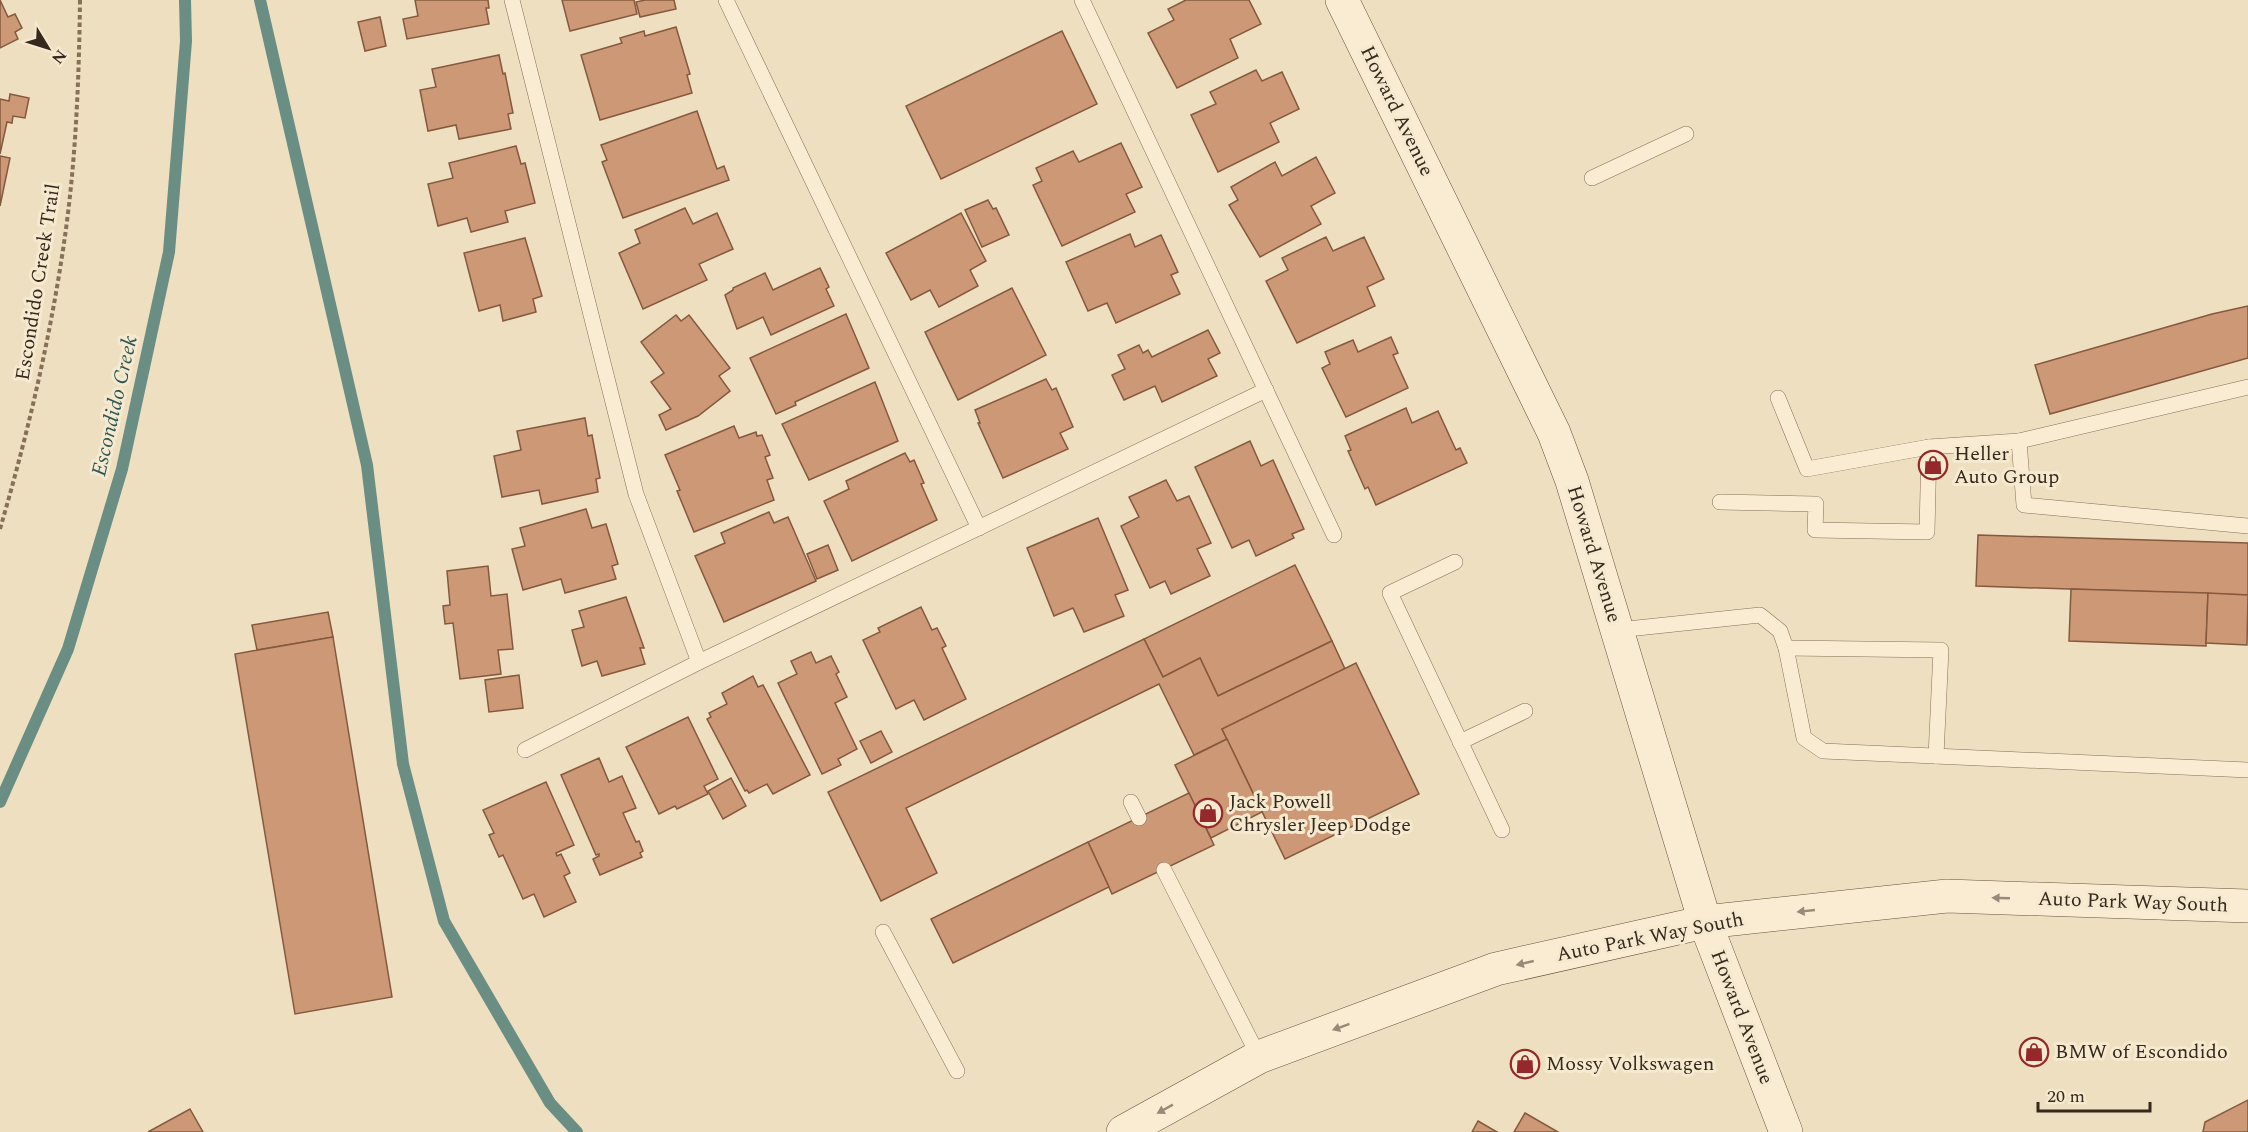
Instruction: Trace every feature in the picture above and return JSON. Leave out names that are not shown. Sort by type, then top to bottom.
[{"type":"street","name":"Howard Avenue","points":[[1342,0],[1554,433],[1572,481],[1705,922],[1786,1132]]},
{"type":"street","name":"Auto Park Way South","points":[[1123,1132],[1258,1057],[1496,969],[1705,922],[1947,896],[2248,906]]},
{"type":"lane","points":[[512,0],[636,494],[699,662]]},
{"type":"lane","points":[[726,0],[979,528]]},
{"type":"lane","points":[[1082,0],[1334,535]]},
{"type":"lane","points":[[1592,178],[1686,134]]},
{"type":"lane","points":[[1778,398],[1807,469],[1929,447],[2019,441],[2248,387]]},
{"type":"lane","points":[[525,750],[699,662],[1266,390]]},
{"type":"lane","points":[[2019,441],[2024,505],[2248,526]]},
{"type":"lane","points":[[1720,502],[1816,504],[1815,530],[1927,532],[1929,447]]},
{"type":"lane","points":[[1455,562],[1390,592],[1502,830]]},
{"type":"lane","points":[[1618,630],[1760,615],[1780,631],[1786,648],[1804,738],[1823,751],[2248,770]]},
{"type":"lane","points":[[1786,648],[1941,650],[1936,756]]},
{"type":"lane","points":[[1460,742],[1525,711]]},
{"type":"lane","points":[[1131,802],[1139,818]]},
{"type":"lane","points":[[1164,870],[1258,1057]]},
{"type":"lane","points":[[883,932],[957,1071]]},
{"type":"path","name":"Escondido Creek Trail","points":[[0,529],[31,416],[65,235],[79,91],[80,0]]},
{"type":"building","points":[[0,0],[8,17],[15,14],[22,28],[15,32],[18,39],[0,48]]},
{"type":"building","points":[[415,0],[488,0],[489,8],[486,8],[489,24],[407,39],[403,19],[418,16]]},
{"type":"building","points":[[562,0],[634,0],[637,14],[570,31]]},
{"type":"building","points":[[674,0],[676,9],[640,17],[636,2]]},
{"type":"building","points":[[1186,0],[1249,0],[1261,24],[1230,39],[1238,58],[1177,88],[1148,33],[1174,20],[1168,9]]},
{"type":"building","points":[[380,17],[386,46],[365,51],[358,22]]},
{"type":"building","points":[[676,27],[690,74],[687,75],[692,93],[600,120],[581,55],[622,43],[620,38],[644,31],[645,36]]},
{"type":"building","points":[[1062,31],[1097,104],[941,179],[906,106]]},
{"type":"building","points":[[499,55],[513,113],[508,114],[511,129],[459,139],[456,125],[428,131],[420,90],[436,87],[432,69]]},
{"type":"building","points":[[1256,70],[1262,81],[1282,72],[1299,109],[1270,123],[1279,142],[1218,172],[1191,115],[1216,104],[1210,92]]},
{"type":"building","points":[[10,94],[29,98],[25,118],[13,116],[12,123],[7,122],[0,154],[0,99],[9,101]]},
{"type":"building","points":[[697,111],[717,169],[724,166],[729,180],[623,218],[602,162],[607,160],[601,145]]},
{"type":"building","points":[[1121,143],[1142,187],[1126,194],[1135,212],[1062,246],[1033,185],[1042,181],[1036,168],[1073,151],[1079,162]]},
{"type":"building","points":[[516,146],[521,164],[525,163],[535,203],[505,211],[508,222],[471,232],[467,218],[438,226],[428,184],[453,178],[449,163]]},
{"type":"building","points":[[0,156],[10,158],[0,206]]},
{"type":"building","points":[[1316,157],[1335,193],[1311,206],[1321,224],[1260,257],[1229,205],[1238,200],[1231,187],[1275,162],[1282,176]]},
{"type":"building","points":[[988,200],[993,209],[996,208],[1009,235],[982,247],[965,210]]},
{"type":"building","points":[[685,208],[693,224],[717,213],[733,249],[699,264],[707,280],[643,309],[619,253],[640,243],[635,230]]},
{"type":"building","points":[[961,213],[986,261],[970,270],[978,286],[939,307],[930,290],[911,300],[886,253]]},
{"type":"building","points":[[1130,234],[1135,247],[1161,235],[1178,272],[1171,275],[1180,294],[1116,323],[1107,303],[1088,311],[1066,262]]},
{"type":"building","points":[[1326,237],[1333,251],[1364,237],[1384,279],[1367,287],[1375,306],[1297,343],[1266,281],[1288,270],[1282,258]]},
{"type":"building","points":[[525,238],[542,296],[533,299],[536,312],[503,321],[500,305],[479,311],[464,253]]},
{"type":"building","points":[[820,268],[829,287],[826,289],[834,306],[771,335],[763,317],[737,329],[725,295],[733,288],[765,273],[773,290]]},
{"type":"building","points":[[1012,288],[1046,355],[958,400],[925,332]]},
{"type":"building","points":[[2248,306],[2248,358],[2050,414],[2035,365],[2212,314]]},
{"type":"building","points":[[846,314],[869,368],[795,402],[796,405],[776,414],[750,358]]},
{"type":"building","points":[[676,315],[681,321],[689,315],[730,368],[719,376],[730,391],[698,416],[666,430],[659,415],[671,409],[651,382],[664,373],[641,342]]},
{"type":"building","points":[[1208,330],[1220,353],[1208,359],[1217,376],[1162,402],[1155,386],[1124,400],[1112,375],[1125,369],[1118,355],[1139,345],[1143,353],[1148,350],[1152,357]]},
{"type":"building","points":[[1391,337],[1398,353],[1393,355],[1408,388],[1346,417],[1322,368],[1330,364],[1325,352],[1353,340],[1358,352]]},
{"type":"building","points":[[1046,379],[1052,390],[1056,388],[1073,427],[1060,433],[1068,449],[1003,478],[978,423],[980,423],[975,410]]},
{"type":"building","points":[[875,382],[898,441],[809,480],[782,424]]},
{"type":"building","points":[[1406,408],[1412,423],[1438,411],[1456,450],[1460,448],[1467,463],[1376,505],[1368,487],[1365,489],[1348,451],[1351,450],[1345,436]]},
{"type":"building","points":[[585,418],[588,436],[592,435],[600,478],[596,479],[598,492],[542,504],[539,490],[502,497],[494,456],[521,450],[517,431]]},
{"type":"building","points":[[734,426],[739,438],[756,432],[757,436],[762,435],[770,455],[765,457],[773,478],[767,480],[774,500],[694,532],[665,455]]},
{"type":"building","points":[[1250,441],[1261,466],[1273,460],[1304,529],[1292,534],[1294,538],[1256,556],[1249,540],[1232,548],[1195,467]]},
{"type":"building","points":[[905,453],[910,462],[914,460],[924,483],[921,484],[937,520],[852,561],[824,501],[849,489],[846,481]]},
{"type":"building","points":[[1166,480],[1177,501],[1189,496],[1211,543],[1197,549],[1210,576],[1171,594],[1165,581],[1150,588],[1121,526],[1139,517],[1129,497]]},
{"type":"building","points":[[586,509],[592,528],[606,524],[618,564],[612,566],[616,579],[565,593],[561,579],[523,590],[512,549],[525,546],[520,528]]},
{"type":"building","points":[[769,512],[774,523],[788,517],[816,581],[724,622],[695,556],[725,543],[721,533]]},
{"type":"building","points":[[1098,518],[1128,590],[1115,595],[1124,616],[1084,632],[1073,608],[1054,616],[1027,548]]},
{"type":"building","points":[[1978,535],[2248,543],[2248,595],[1976,586]]},
{"type":"building","points":[[828,545],[838,570],[817,579],[807,554]]},
{"type":"building","points":[[1295,565],[1332,641],[1218,696],[1200,658],[1163,677],[1144,639]]},
{"type":"building","points":[[488,566],[491,596],[507,594],[513,649],[498,650],[501,674],[460,679],[453,623],[445,624],[443,606],[450,605],[447,571]]},
{"type":"building","points":[[2071,589],[2208,593],[2206,646],[2069,641]]},
{"type":"building","points":[[2208,593],[2248,595],[2247,645],[2206,643]]},
{"type":"building","points":[[626,597],[644,648],[640,648],[645,664],[602,676],[597,661],[582,666],[572,630],[584,627],[579,611]]},
{"type":"building","points":[[921,607],[932,630],[937,628],[946,646],[942,648],[966,699],[924,720],[914,700],[896,709],[863,640],[880,632],[878,628]]},
{"type":"building","points":[[328,612],[333,637],[257,650],[252,625]]},
{"type":"building","points":[[333,637],[392,997],[295,1014],[235,654]]},
{"type":"building","points":[[1144,639],[1163,677],[1200,658],[1218,696],[1332,641],[1345,669],[1222,729],[1227,739],[1194,755],[1159,684],[906,808],[937,873],[881,901],[828,792]]},
{"type":"building","points":[[811,652],[816,663],[831,656],[839,672],[836,674],[847,697],[835,703],[857,749],[838,759],[841,765],[822,774],[778,683],[797,674],[791,661]]},
{"type":"building","points":[[1356,663],[1419,794],[1285,859],[1222,729]]},
{"type":"building","points":[[519,675],[523,708],[489,712],[485,680]]},
{"type":"building","points":[[753,676],[758,687],[763,685],[810,775],[773,794],[767,784],[749,793],[745,791],[707,719],[711,717],[709,713],[727,704],[722,693]]},
{"type":"building","points":[[688,717],[718,779],[704,786],[708,794],[677,809],[675,806],[659,814],[626,747]]},
{"type":"building","points":[[881,731],[892,752],[871,763],[860,741]]},
{"type":"building","points":[[1227,739],[1262,812],[1211,838],[1175,765]]},
{"type":"building","points":[[599,758],[609,782],[622,776],[636,808],[623,813],[636,842],[639,841],[643,851],[640,853],[642,857],[600,875],[593,859],[599,854],[596,855],[561,775]]},
{"type":"building","points":[[731,778],[746,806],[723,819],[708,791]]},
{"type":"building","points":[[546,782],[574,845],[556,853],[557,856],[561,854],[570,873],[564,876],[576,902],[544,917],[534,894],[523,899],[503,855],[499,857],[489,835],[494,833],[483,810]]},
{"type":"building","points":[[1189,793],[1214,845],[1112,894],[1088,842]]},
{"type":"building","points":[[1088,842],[1109,887],[953,963],[931,919]]},
{"type":"building","points":[[2248,1100],[2248,1132],[2203,1132],[2205,1122]]},
{"type":"building","points":[[190,1109],[203,1132],[148,1132]]},
{"type":"building","points":[[1525,1113],[1558,1132],[1514,1132]]},
{"type":"building","points":[[1478,1121],[1497,1132],[1472,1132]]},
{"type":"waterway","name":"Escondido Creek","points":[[0,802],[68,649],[122,469],[169,252],[186,41],[185,0]]},
{"type":"waterway","points":[[260,0],[367,465],[403,764],[444,921],[550,1103],[577,1132]]},
{"type":"place","name":"Heller Auto Group","points":[[1933,465]]},
{"type":"place","name":"Jack Powell Chrysler Jeep Dodge","points":[[1208,813]]},
{"type":"place","name":"BMW of Escondido","points":[[2034,1052]]},
{"type":"place","name":"Mossy Volkswagen","points":[[1525,1064]]}]
